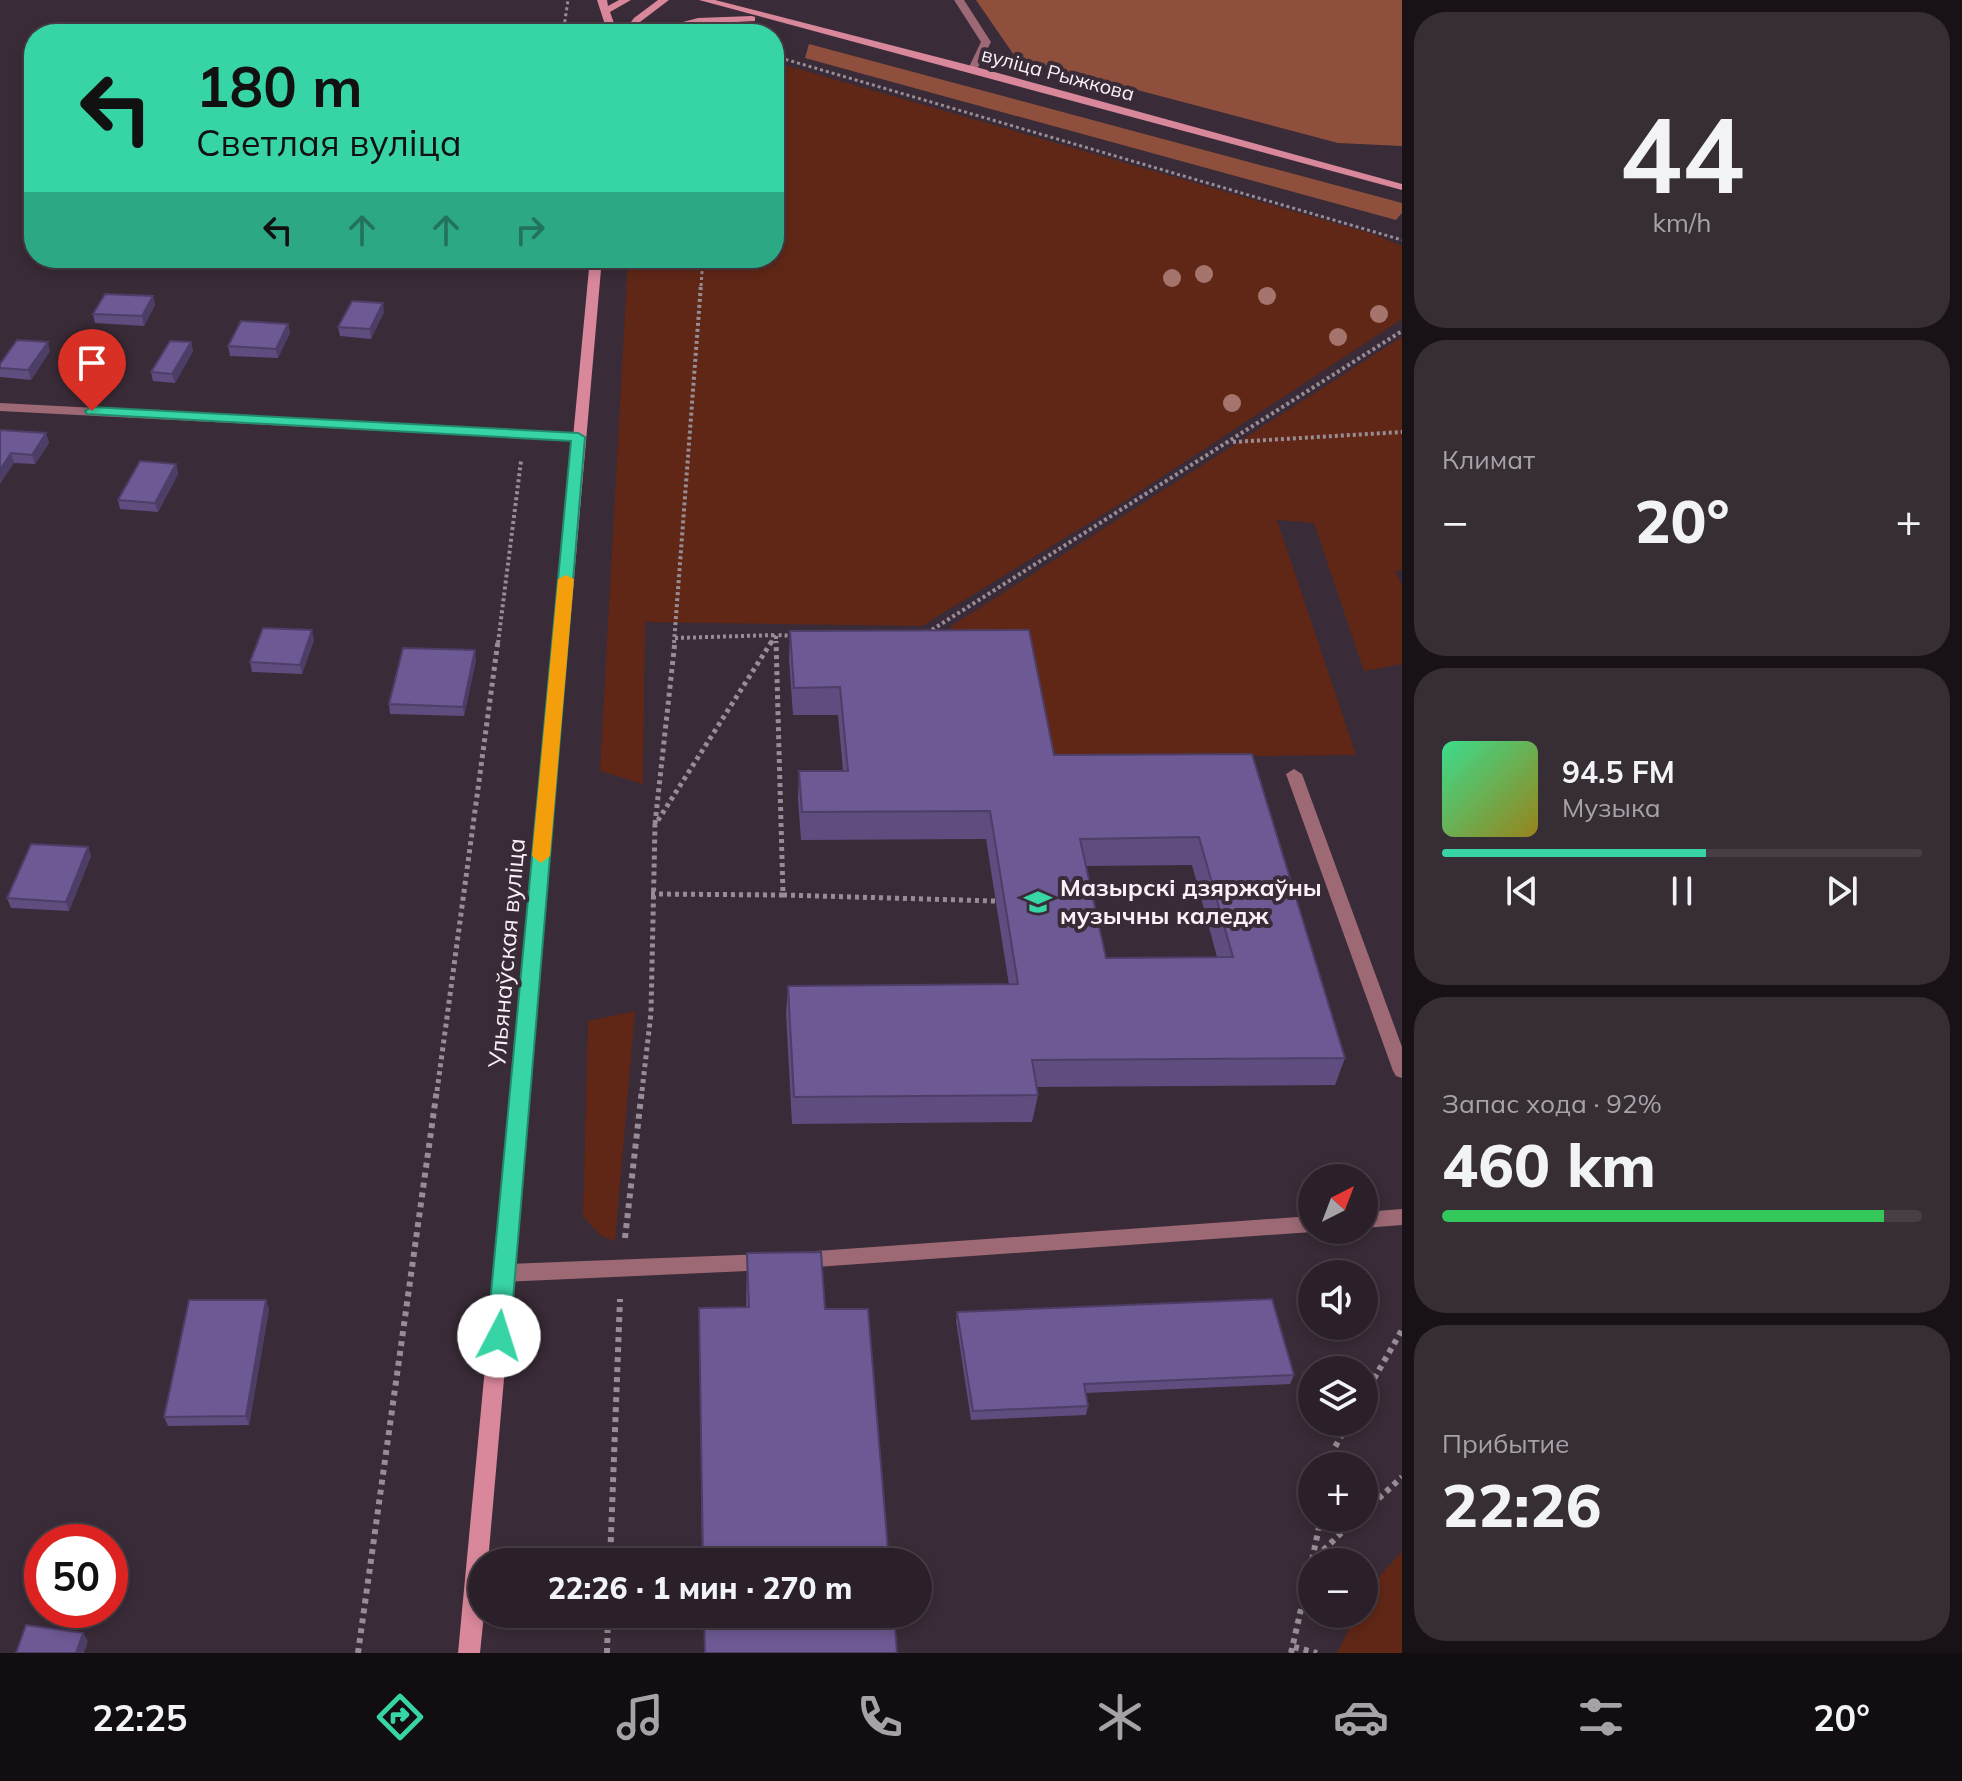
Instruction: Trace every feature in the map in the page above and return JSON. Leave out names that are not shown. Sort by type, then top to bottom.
[{"type":"main road","points":[[602,0],[610,24]]},
{"type":"main road","points":[[605,11],[626,0]]},
{"type":"main road","points":[[634,24],[664,0]]},
{"type":"main road","name":"вуліца Рыжкова","points":[[704,0],[973,69],[1402,187]]},
{"type":"main road","points":[[685,24],[776,18]]},
{"type":"main road","name":"Ульянаўская вуліца","points":[[469,1653],[595,268]]},
{"type":"street","points":[[959,0],[986,42],[973,69]]},
{"type":"street","points":[[0,407],[578,437]]},
{"type":"street","points":[[1294,774],[1402,1071]]},
{"type":"street","points":[[1378,1218],[1401,1214]]},
{"type":"street","points":[[505,1273],[868,1257],[1298,1225]]},
{"type":"path","points":[[564,24],[568,0]]},
{"type":"path","points":[[784,59],[1402,240]]},
{"type":"path","points":[[611,1548],[621,1270],[651,1013],[651,894],[655,825],[675,638],[702,268]]},
{"type":"path","points":[[919,638],[1232,442],[1402,331]]},
{"type":"path","points":[[1232,442],[1402,432]]},
{"type":"path","points":[[358,1653],[449,990],[480,789],[524,434]]},
{"type":"path","points":[[655,825],[776,635]]},
{"type":"path","points":[[776,635],[783,895]]},
{"type":"path","points":[[675,638],[808,636]]},
{"type":"path","points":[[651,894],[995,901]]},
{"type":"path","points":[[1378,1372],[1402,1330]]},
{"type":"path","points":[[1378,1499],[1402,1477]]},
{"type":"path","points":[[1326,1548],[1342,1532]]},
{"type":"path","points":[[1298,1627],[1293,1650],[1317,1653]]},
{"type":"path","points":[[607,1653],[608,1628]]},
{"type":"shaded area","points":[[976,0],[1402,0],[1402,146],[1338,143],[1016,58]]},
{"type":"shaded area","points":[[809,44],[1402,203],[1402,213],[1396,220],[805,58]]},
{"type":"shaded area","points":[[784,65],[1373,234],[1402,246],[1402,319],[1128,499],[922,626],[645,622],[643,784],[600,771],[627,268],[784,268]]},
{"type":"shaded area","points":[[1402,337],[1402,570],[1395,571],[1402,585],[1402,664],[1364,671],[1314,523],[1277,520],[1356,755],[1056,758],[1029,651],[953,649],[950,627]]},
{"type":"shaded area","points":[[635,1011],[615,1241],[601,1236],[583,1216],[588,1021]]},
{"type":"shaded area","points":[[1402,1551],[1402,1653],[1337,1653],[1350,1628],[1378,1628],[1378,1579]]},
{"type":"building","points":[[105,294],[153,296],[142,316],[93,314]]},
{"type":"building","points":[[352,301],[383,303],[370,329],[338,327]]},
{"type":"building","points":[[241,321],[288,324],[276,349],[228,346]]},
{"type":"building","points":[[17,340],[48,342],[28,370],[0,368],[0,364]]},
{"type":"building","points":[[170,341],[191,342],[172,374],[151,372]]},
{"type":"building","points":[[0,430],[46,433],[32,455],[11,453],[0,470]]},
{"type":"building","points":[[140,461],[176,464],[155,503],[118,500]]},
{"type":"building","points":[[263,628],[312,630],[300,665],[250,662]]},
{"type":"building","points":[[1029,630],[1054,755],[1252,754],[1345,1058],[1032,1060],[1038,1095],[794,1097],[788,986],[1018,984],[990,811],[802,812],[799,771],[848,771],[840,687],[794,688],[790,631]],"holes":[[[1199,837],[1233,957],[1106,958],[1080,839]]]},
{"type":"building","points":[[403,648],[475,650],[463,707],[389,704]]},
{"type":"building","points":[[31,844],[88,847],[66,902],[7,898]]},
{"type":"building","points":[[821,1252],[825,1309],[868,1309],[888,1548],[703,1548],[699,1308],[749,1307],[747,1253]]},
{"type":"building","points":[[1272,1299],[1294,1375],[1084,1384],[1088,1406],[973,1411],[957,1312]]},
{"type":"building","points":[[189,1300],[266,1300],[246,1416],[164,1417]]},
{"type":"building","points":[[25,1628],[83,1633],[76,1653],[16,1653]]},
{"type":"building","points":[[704,1628],[895,1628],[897,1653],[705,1653]]},
{"type":"slow traffic","points":[[541,856],[566,579]]},
{"type":"place","name":"Мазырскі дзяржаўны музычны каледж","points":[[1038,902]]},
{"type":"route","points":[[92,411],[578,437],[499,1336]]}]
